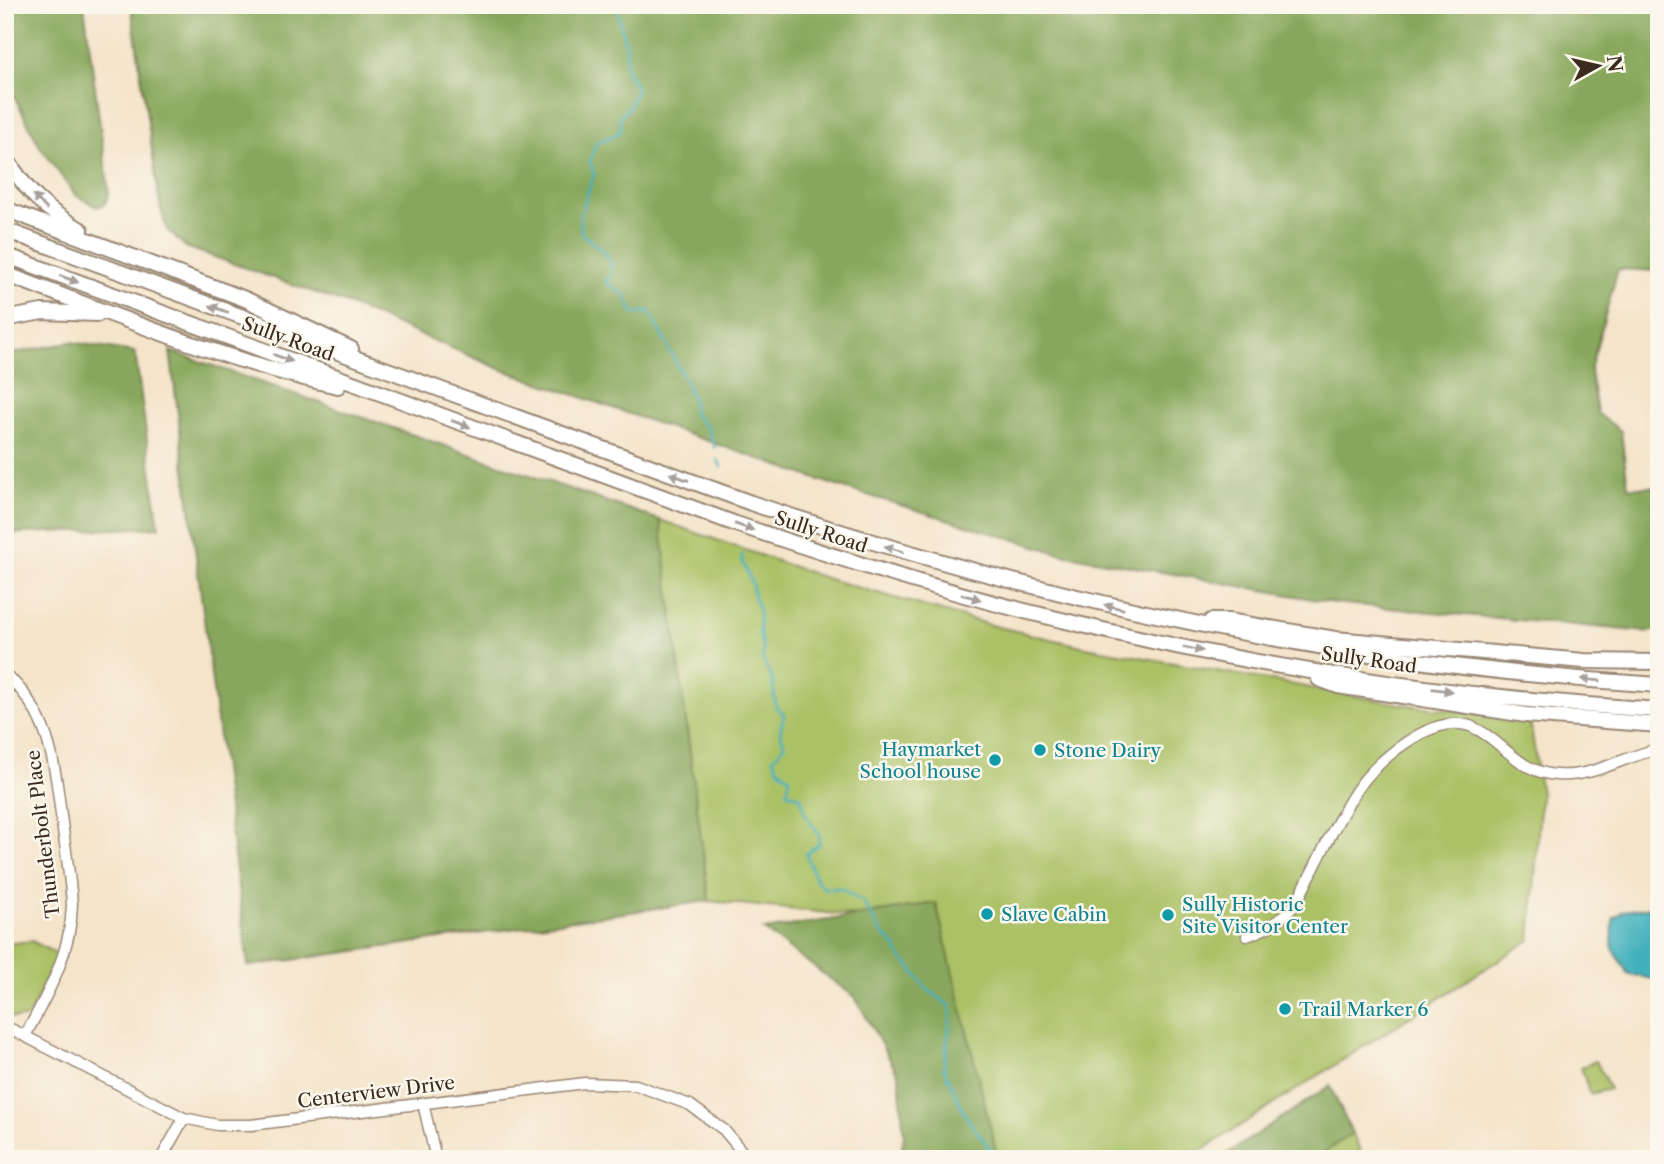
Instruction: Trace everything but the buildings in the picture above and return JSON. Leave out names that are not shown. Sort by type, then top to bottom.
[{"type":"highway","points":[[5,156],[24,185],[48,210],[115,251]]},
{"type":"highway","points":[[5,209],[283,315],[421,382]]},
{"type":"highway","name":"Sully Road","points":[[5,230],[751,503],[828,529],[1009,581],[1181,622],[1420,662],[1659,685]]},
{"type":"highway","name":"Sully Road","points":[[5,255],[723,520],[886,573],[1080,625],[1278,666],[1476,694],[1659,710]]},
{"type":"highway","points":[[5,274],[250,364],[397,400]]},
{"type":"highway","points":[[5,319],[57,311],[113,314]]},
{"type":"highway","points":[[1181,622],[1228,621],[1335,639],[1659,669]]},
{"type":"highway","points":[[1584,661],[1659,662]]},
{"type":"highway","points":[[1278,666],[1338,686],[1454,705],[1526,715],[1659,727]]},
{"type":"street","name":"Thunderbolt Place","points":[[5,674],[36,710],[52,749],[72,904],[72,921],[65,954],[25,1036]]},
{"type":"street","points":[[1247,936],[1275,924],[1296,903],[1362,783],[1411,738],[1434,726],[1452,723],[1469,726],[1525,765],[1557,775],[1594,771],[1659,749]]},
{"type":"street","name":"Centerview Drive","points":[[5,1026],[184,1118],[217,1125],[251,1125],[585,1083],[636,1085],[690,1105],[724,1130],[748,1159]]},
{"type":"street","points":[[423,1103],[436,1159]]},
{"type":"street","points":[[161,1159],[184,1118]]},
{"type":"green space","points":[[5,5],[84,5],[109,193],[105,204],[97,207],[75,195],[39,145],[5,78]]},
{"type":"green space","points":[[131,5],[1659,5],[1659,271],[1618,269],[1590,370],[1597,413],[1621,431],[1628,487],[1659,487],[1659,629],[1648,632],[1334,603],[1062,554],[834,485],[503,370],[350,305],[186,247],[167,230],[160,206]]},
{"type":"green space","points":[[71,342],[135,352],[159,527],[5,534],[5,355]]},
{"type":"green space","points":[[170,351],[660,520],[709,901],[248,966]]},
{"type":"green space","points":[[660,520],[828,579],[998,627],[1086,647],[1393,703],[1530,720],[1541,794],[1530,940],[1188,1159],[969,1159],[858,916],[709,901]]},
{"type":"green space","points":[[936,903],[998,1159],[900,1159],[904,1135],[899,1076],[855,997],[764,930]]},
{"type":"green space","points":[[32,941],[58,955],[30,1013],[26,1018],[13,1018],[5,1014],[5,944]]},
{"type":"green space","points":[[1596,1061],[1610,1089],[1590,1094],[1581,1067]]},
{"type":"green space","points":[[1330,1086],[1352,1133],[1315,1159],[1219,1159]]},
{"type":"green space","points":[[1352,1133],[1364,1159],[1315,1159]]},
{"type":"water","points":[[1659,906],[1659,980],[1628,974],[1612,947],[1613,919],[1623,911]]},
{"type":"waterway","points":[[616,5],[627,51],[625,67],[636,91],[629,108],[620,116],[621,130],[596,143],[590,161],[594,174],[580,217],[582,234],[610,260],[611,274],[606,282],[624,294],[634,314],[649,311],[685,380],[693,401],[693,414],[707,427],[715,448]]},
{"type":"waterway","points":[[718,460],[721,467]]},
{"type":"waterway","points":[[742,554],[759,610],[762,659],[772,678],[776,707],[784,714],[780,733],[785,745],[773,758],[777,767],[790,778],[787,792],[801,797],[806,816],[819,834],[819,844],[806,854],[816,880],[825,889],[840,888],[863,902],[880,931],[896,947],[902,960],[926,988],[950,1006],[944,1068],[966,1117],[998,1159]]},
{"type":"place","name":"Stone Dairy","points":[[1040,750]]},
{"type":"place","name":"Haymarket School house","points":[[995,760]]},
{"type":"place","name":"Slave Cabin","points":[[987,914]]},
{"type":"place","name":"Sully Historic Site Visitor Center","points":[[1168,915]]},
{"type":"place","name":"Trail Marker 6","points":[[1285,1009]]}]
